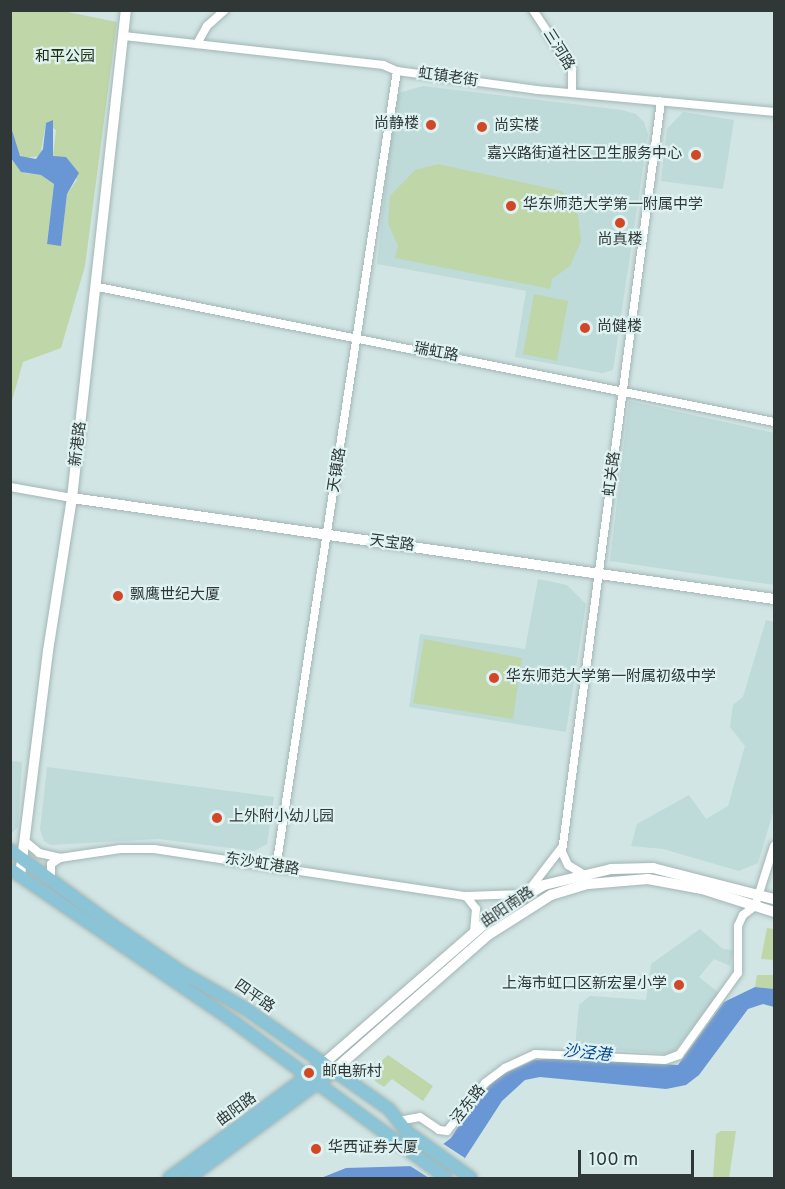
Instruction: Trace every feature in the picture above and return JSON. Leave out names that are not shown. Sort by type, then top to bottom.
[{"type":"main road","name":"四平路","points":[[10,850],[183,973],[246,1009],[327,1069],[389,1109],[398,1121],[471,1179]]},
{"type":"main road","points":[[15,873],[318,1084],[445,1178]]},
{"type":"main road","name":"曲阳路","points":[[169,1179],[307,1077],[327,1069]]},
{"type":"main road","name":"曲阳路","points":[[189,1179],[318,1084],[327,1069]]},
{"type":"street","name":"新港路","points":[[15,873],[23,860],[26,842],[48,651],[72,498],[98,287],[126,10]]},
{"type":"street","points":[[197,45],[207,26],[225,10]]},
{"type":"street","name":"三河路","points":[[533,10],[572,69],[572,92]]},
{"type":"street","name":"虹镇老街","points":[[124,36],[384,65],[398,71],[572,92],[774,112]]},
{"type":"street","name":"天镇路","points":[[276,868],[359,337],[383,147],[398,71]]},
{"type":"street","name":"虹关路","points":[[563,846],[661,101]]},
{"type":"street","name":"瑞虹路","points":[[98,287],[359,337],[774,422]]},
{"type":"street","name":"天宝路","points":[[10,487],[72,498],[774,599]]},
{"type":"street","name":"东沙虹港路","points":[[26,842],[39,853],[60,858],[145,849],[465,896],[525,894]]},
{"type":"street","points":[[563,846],[568,866],[583,874]]},
{"type":"street","points":[[525,894],[563,846]]},
{"type":"street","points":[[755,906],[774,846]]},
{"type":"street","points":[[51,880],[51,864],[60,858]]},
{"type":"street","name":"曲阳南路","points":[[327,1069],[474,932],[525,894],[583,874],[653,868],[774,899]]},
{"type":"street","name":"曲阳南路","points":[[327,1069],[488,935],[551,895],[588,884],[648,879],[675,882],[774,912]]},
{"type":"street","points":[[465,896],[476,909],[474,932]]},
{"type":"street","name":"泾东路","points":[[398,1121],[420,1117],[439,1130],[447,1131],[485,1083],[505,1068],[535,1054],[675,1058],[735,980],[739,964],[738,926],[743,915],[755,906]]},
{"type":"shaded area","name":"华东师范大学第一附属中学","points":[[423,86],[622,110],[636,114],[644,122],[648,134],[613,370],[602,373],[515,357],[526,291],[377,264],[394,104],[399,93]]},
{"type":"shaded area","name":"嘉兴路街道社区卫生服务中心","points":[[683,112],[734,120],[723,189],[661,181],[667,129]]},
{"type":"shaded area","points":[[629,401],[774,433],[774,585],[610,561]]},
{"type":"shaded area","name":"华东师范大学第一附属初级中学","points":[[538,579],[567,585],[586,604],[566,732],[409,707],[420,634],[525,649]]},
{"type":"shaded area","points":[[766,620],[774,622],[774,809],[758,863],[739,871],[663,849],[631,846],[637,824],[689,795],[706,819],[728,806],[745,746],[730,727],[733,705],[743,697]]},
{"type":"shaded area","points":[[11,761],[22,762],[18,827],[11,834]]},
{"type":"shaded area","points":[[47,767],[274,797],[267,844],[254,851],[159,839],[51,845],[44,841],[40,830]]},
{"type":"shaded area","name":"上海市虹口区新宏星小学","points":[[700,929],[723,949],[733,950],[730,966],[714,959],[699,977],[719,993],[672,1054],[575,1047],[579,1005],[590,996],[646,1000],[651,964]]},
{"type":"green space","name":"和平公园","points":[[11,11],[63,11],[117,22],[85,266],[61,348],[23,362],[11,404],[11,158],[24,173],[41,175],[54,184],[47,243],[61,245],[67,194],[77,180],[61,159],[53,156],[56,130],[46,123],[40,156],[24,158],[17,153],[11,127]]},
{"type":"green space","points":[[438,164],[562,191],[578,215],[581,241],[570,266],[552,279],[550,289],[395,258],[398,246],[388,223],[390,196],[415,170]]},
{"type":"green space","points":[[534,294],[568,301],[557,361],[523,354]]},
{"type":"green space","points":[[424,639],[522,658],[513,719],[413,703]]},
{"type":"green space","points":[[767,928],[774,929],[774,960],[761,959]]},
{"type":"green space","points":[[757,975],[774,975],[774,989],[755,987]]},
{"type":"green space","points":[[388,1055],[433,1086],[423,1101],[392,1079],[384,1087],[375,1081],[376,1066]]},
{"type":"green space","points":[[721,1131],[736,1131],[729,1178],[713,1178],[716,1134]]},
{"type":"water","points":[[53,120],[53,156],[66,157],[79,173],[67,194],[61,246],[47,244],[54,184],[41,175],[21,172],[11,158],[11,127],[20,156],[36,159],[43,149],[46,123]]},
{"type":"water","points":[[755,987],[774,989],[774,1007],[763,1004],[748,1009],[699,1075],[686,1085],[666,1089],[540,1077],[525,1080],[502,1101],[465,1158],[441,1178],[321,1178],[346,1168],[415,1166],[451,1138],[473,1103],[498,1077],[534,1060],[563,1058],[678,1065],[724,1002]]},
{"type":"pier","points":[[442,1143],[465,1158],[450,1177],[429,1178],[407,1164],[424,1157]]},
{"type":"place","name":"尚静楼","points":[[431,125]]},
{"type":"place","name":"尚实楼","points":[[482,127]]},
{"type":"place","name":"嘉兴路街道社区卫生服务中心","points":[[696,155]]},
{"type":"place","name":"华东师范大学第一附属中学","points":[[511,206]]},
{"type":"place","name":"尚真楼","points":[[620,223]]},
{"type":"place","name":"尚健楼","points":[[585,328]]},
{"type":"place","name":"飘鹰世纪大厦","points":[[118,596]]},
{"type":"place","name":"华东师范大学第一附属初级中学","points":[[494,678]]},
{"type":"place","name":"上外附小幼儿园","points":[[217,818]]},
{"type":"place","name":"上海市虹口区新宏星小学","points":[[679,985]]},
{"type":"place","name":"邮电新村","points":[[309,1073]]},
{"type":"place","name":"华西证券大厦","points":[[316,1149]]},
{"type":"water label","name":"沙泾港","points":[[587,1054]]}]
